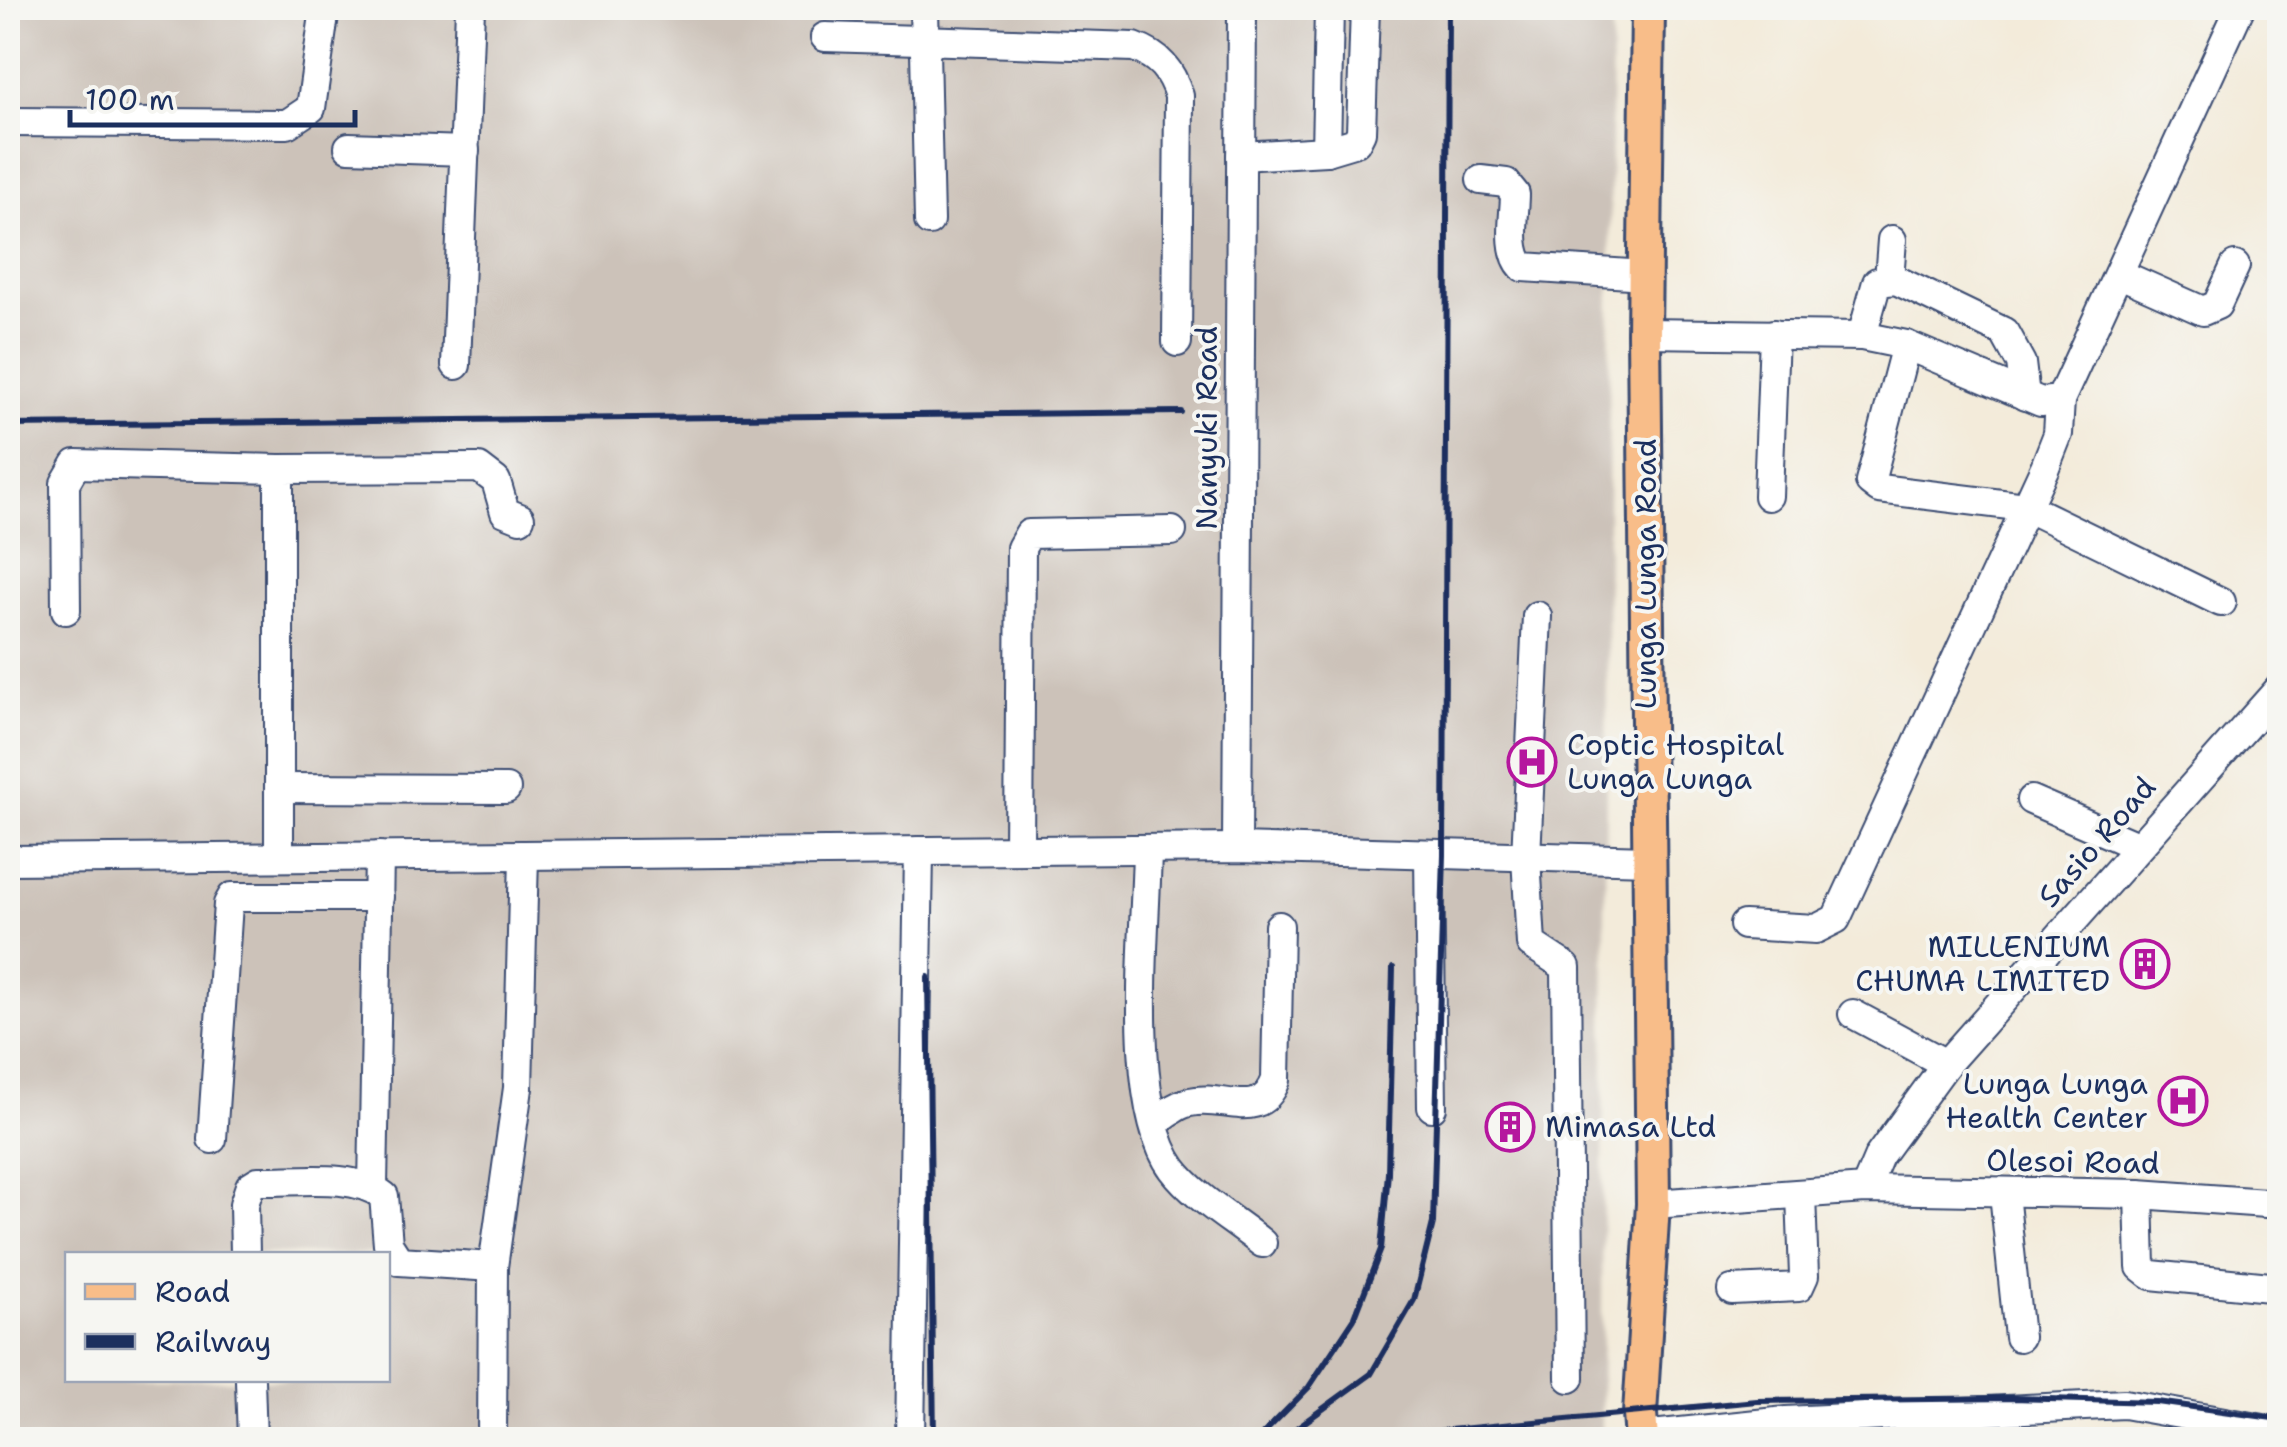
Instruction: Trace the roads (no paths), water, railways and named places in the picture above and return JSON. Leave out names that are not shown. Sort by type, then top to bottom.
[{"type":"main road","name":"Lunga Lunga Road","points":[[1642,1438],[1654,1204],[1644,333],[1648,8]]},
{"type":"street","points":[[8,122],[286,124],[311,108],[326,8]]},
{"type":"street","points":[[456,365],[470,8]]},
{"type":"street","points":[[924,8],[928,222]]},
{"type":"street","name":"Nanyuki Road","points":[[1238,848],[1242,8]]},
{"type":"street","points":[[1326,151],[1329,8]]},
{"type":"street","points":[[1241,156],[1348,148],[1361,132],[1365,8]]},
{"type":"street","points":[[1744,925],[1816,929],[1836,918],[2026,507],[2058,434],[2060,400],[2240,8]]},
{"type":"street","points":[[825,37],[1134,47],[1155,55],[1174,77],[1178,96],[1177,342]]},
{"type":"street","points":[[349,147],[465,151]]},
{"type":"street","points":[[1480,180],[1506,184],[1516,194],[1514,244],[1516,260],[1523,267],[1645,274]]},
{"type":"street","points":[[1889,280],[1892,240]]},
{"type":"street","points":[[2120,274],[2202,311],[2217,305],[2235,266]]},
{"type":"street","points":[[1862,336],[1872,289],[1877,282],[1889,280],[2004,332],[2021,363],[2025,396]]},
{"type":"street","points":[[1644,333],[1862,336],[1906,346],[2041,402],[2060,400]]},
{"type":"street","points":[[1768,496],[1774,334]]},
{"type":"street","points":[[1906,346],[1870,482],[1879,488],[2026,507],[2221,602]]},
{"type":"street","points":[[66,610],[65,483],[76,464],[279,470],[480,468],[496,481],[505,512],[520,518]]},
{"type":"street","points":[[279,470],[279,856]]},
{"type":"street","points":[[1020,850],[1021,548],[1029,534],[1172,531]]},
{"type":"street","points":[[1537,616],[1526,857],[1531,944],[1566,966],[1570,1378]]},
{"type":"street","name":"Sasio Road","points":[[1865,1189],[1879,1156],[1946,1064],[2280,688]]},
{"type":"street","points":[[279,788],[506,788]]},
{"type":"street","points":[[2031,800],[2136,846]]},
{"type":"street","points":[[8,860],[1238,848],[1648,860]]},
{"type":"street","points":[[1147,849],[1144,1092],[1174,1170],[1262,1243]]},
{"type":"street","points":[[910,1440],[919,851]]},
{"type":"street","points":[[1429,854],[1432,1107]]},
{"type":"street","points":[[373,1187],[379,856]]},
{"type":"street","points":[[492,1440],[493,1267],[518,1088],[524,856]]},
{"type":"street","points":[[212,1140],[232,897],[378,897]]},
{"type":"street","points":[[1154,1122],[1187,1102],[1259,1104],[1270,1096],[1276,1080],[1278,926]]},
{"type":"street","points":[[1853,1014],[1946,1064]]},
{"type":"street","points":[[246,1252],[244,1204],[250,1186],[258,1181],[350,1182],[373,1187],[384,1196],[388,1244],[399,1260],[493,1267]]},
{"type":"street","name":"Olesoi Road","points":[[1654,1204],[1865,1189],[2139,1194],[2280,1204]]},
{"type":"street","points":[[2004,1193],[2019,1336]]},
{"type":"street","points":[[2139,1194],[2141,1268],[2151,1275],[2280,1288]]},
{"type":"street","points":[[1732,1290],[1800,1287],[1804,1276],[1801,1195]]},
{"type":"street","points":[[250,1382],[252,1440]]},
{"type":"street","points":[[1642,1438],[1786,1421],[2124,1404],[2280,1432]]},
{"type":"railway","points":[[1280,1440],[1371,1374],[1414,1300],[1433,1223],[1444,855],[1448,8]]},
{"type":"railway","points":[[8,425],[1181,412]]},
{"type":"railway","points":[[1257,1440],[1309,1387],[1354,1319],[1381,1249],[1388,1173],[1393,968]]},
{"type":"railway","points":[[928,977],[934,1440]]},
{"type":"railway","points":[[1343,1440],[1757,1401],[2013,1398],[2157,1402],[2280,1419]]},
{"type":"place","name":"Coptic Hospital Lunga Lunga","points":[[1532,762]]},
{"type":"place","name":"MILLENIUM CHUMA LIMITED","points":[[2145,964]]},
{"type":"place","name":"Lunga Lunga Health Center","points":[[2183,1101]]},
{"type":"place","name":"Mimasa Ltd","points":[[1510,1127]]}]
